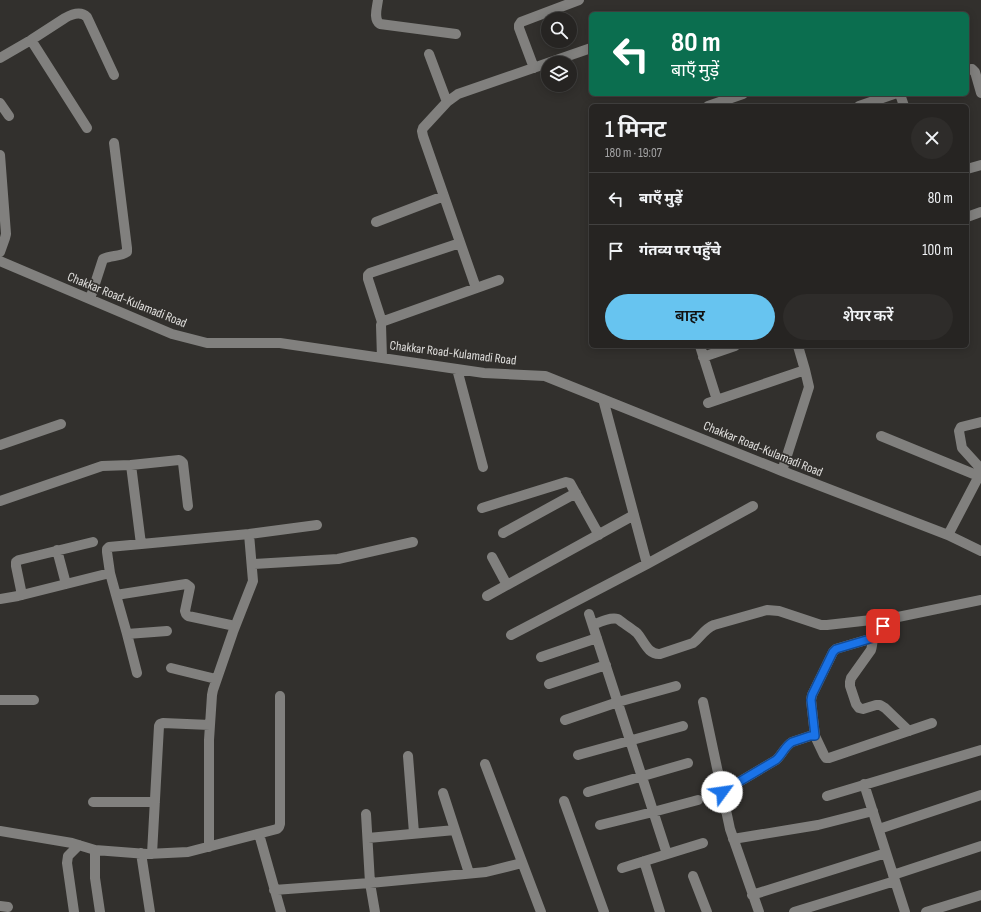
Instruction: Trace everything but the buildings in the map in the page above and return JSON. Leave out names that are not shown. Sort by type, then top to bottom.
[{"type":"street","points":[[378,0],[376,18],[377,22],[380,24],[456,34]]},
{"type":"street","points":[[534,68],[519,28],[520,22],[579,0]]},
{"type":"street","points":[[0,58],[65,18],[80,13],[87,17],[114,75]]},
{"type":"street","points":[[31,40],[87,128]]},
{"type":"street","points":[[476,288],[422,131],[423,128],[447,102],[458,94],[589,49]]},
{"type":"street","points":[[430,54],[447,102]]},
{"type":"street","points":[[969,70],[975,72],[981,93]]},
{"type":"street","points":[[717,104],[738,96]]},
{"type":"street","points":[[865,104],[888,96]]},
{"type":"street","points":[[0,103],[9,116]]},
{"type":"street","points":[[90,299],[103,259],[127,252],[114,143]]},
{"type":"street","points":[[0,155],[6,234],[0,252]]},
{"type":"street","points":[[969,168],[981,165]]},
{"type":"street","points":[[376,222],[444,196]]},
{"type":"street","points":[[969,216],[981,212]]},
{"type":"street","points":[[382,358],[382,322],[368,275],[370,273],[460,243]]},
{"type":"street","name":"Chakkar Road-Kulamadi Road","points":[[0,261],[172,334],[207,343],[280,343],[484,373],[545,376],[782,471],[948,535],[981,551]]},
{"type":"street","points":[[382,322],[499,280]]},
{"type":"street","points":[[701,348],[712,401],[805,370]]},
{"type":"street","points":[[703,357],[729,348]]},
{"type":"street","points":[[782,471],[809,387],[799,348]]},
{"type":"street","points":[[457,369],[483,467]]},
{"type":"street","points":[[603,399],[647,564]]},
{"type":"street","points":[[980,474],[962,448],[959,431],[961,428],[981,422]]},
{"type":"street","points":[[0,445],[60,424]]},
{"type":"street","points":[[881,436],[980,474]]},
{"type":"street","points":[[0,501],[106,466],[181,461],[183,463],[188,506]]},
{"type":"street","points":[[131,465],[141,544]]},
{"type":"street","points":[[948,535],[980,474]]},
{"type":"street","points":[[482,508],[566,482],[570,483],[599,534]]},
{"type":"street","points":[[503,533],[576,493]]},
{"type":"street","points":[[511,635],[647,564],[753,506]]},
{"type":"street","points":[[487,596],[634,516]]},
{"type":"street","points":[[137,673],[116,595],[106,574],[107,549],[109,547],[249,534],[317,525]]},
{"type":"street","points":[[209,847],[209,740],[213,690],[235,626],[252,584],[249,534]]},
{"type":"street","points":[[22,595],[16,562],[57,550],[93,542]]},
{"type":"street","points":[[252,564],[338,559],[413,542]]},
{"type":"street","points":[[57,550],[66,584]]},
{"type":"street","points":[[492,557],[507,585]]},
{"type":"street","points":[[0,599],[106,574]]},
{"type":"street","points":[[116,595],[186,584],[190,587],[185,611],[188,616],[235,626]]},
{"type":"street","points":[[593,625],[615,618],[618,619],[637,634],[655,655],[696,641],[707,628],[714,625],[767,610],[779,611],[821,625],[898,617],[981,600]]},
{"type":"street","points":[[589,614],[667,854]]},
{"type":"street","points":[[898,617],[881,628],[873,638],[872,648],[851,678],[850,686],[856,704],[859,708],[863,709],[880,705],[909,731]]},
{"type":"street","points":[[127,634],[167,631]]},
{"type":"street","points":[[541,657],[597,638]]},
{"type":"street","points":[[873,638],[836,649],[833,652],[812,695],[811,700],[815,736],[826,758],[932,723]]},
{"type":"street","points":[[549,684],[606,665]]},
{"type":"street","points":[[171,668],[216,679]]},
{"type":"street","points":[[565,720],[618,702],[676,686]]},
{"type":"street","points":[[0,830],[61,841],[95,850],[152,854],[182,853],[277,829],[280,824],[280,696]]},
{"type":"street","points":[[0,700],[34,700]]},
{"type":"street","points":[[703,702],[730,829],[759,912]]},
{"type":"street","points":[[152,854],[159,726],[163,723],[210,725]]},
{"type":"street","points":[[578,755],[683,726]]},
{"type":"street","points":[[722,792],[776,760],[780,757],[789,743],[810,736],[815,736]]},
{"type":"street","points":[[827,796],[981,750]]},
{"type":"street","points":[[408,756],[414,833]]},
{"type":"street","points":[[588,792],[688,763]]},
{"type":"street","points":[[485,764],[541,912]]},
{"type":"street","points":[[864,784],[905,912]]},
{"type":"street","points":[[443,793],[469,874]]},
{"type":"street","points":[[879,830],[981,795]]},
{"type":"street","points":[[600,824],[698,800]]},
{"type":"street","points":[[564,801],[604,912]]},
{"type":"street","points":[[93,802],[155,802]]},
{"type":"street","points":[[733,839],[818,825],[873,811]]},
{"type":"street","points":[[366,814],[370,883],[374,912]]},
{"type":"street","points":[[368,838],[455,830]]},
{"type":"street","points":[[258,834],[281,912]]},
{"type":"street","points":[[622,868],[703,843]]},
{"type":"street","points":[[74,912],[67,863],[68,856],[75,844]]},
{"type":"street","points":[[794,912],[894,878],[981,846]]},
{"type":"street","points":[[95,850],[95,878],[100,912]]},
{"type":"street","points":[[141,853],[150,912]]},
{"type":"street","points":[[752,895],[886,853]]},
{"type":"street","points":[[644,861],[660,912]]},
{"type":"street","points":[[274,890],[469,874],[493,871],[522,863]]},
{"type":"street","points":[[693,876],[707,912]]},
{"type":"street","points":[[926,912],[981,895]]},
{"type":"route","points":[[722,792],[776,760],[780,757],[789,743],[810,736],[815,736],[811,700],[812,695],[833,652],[836,649],[873,638],[883,626]]}]
